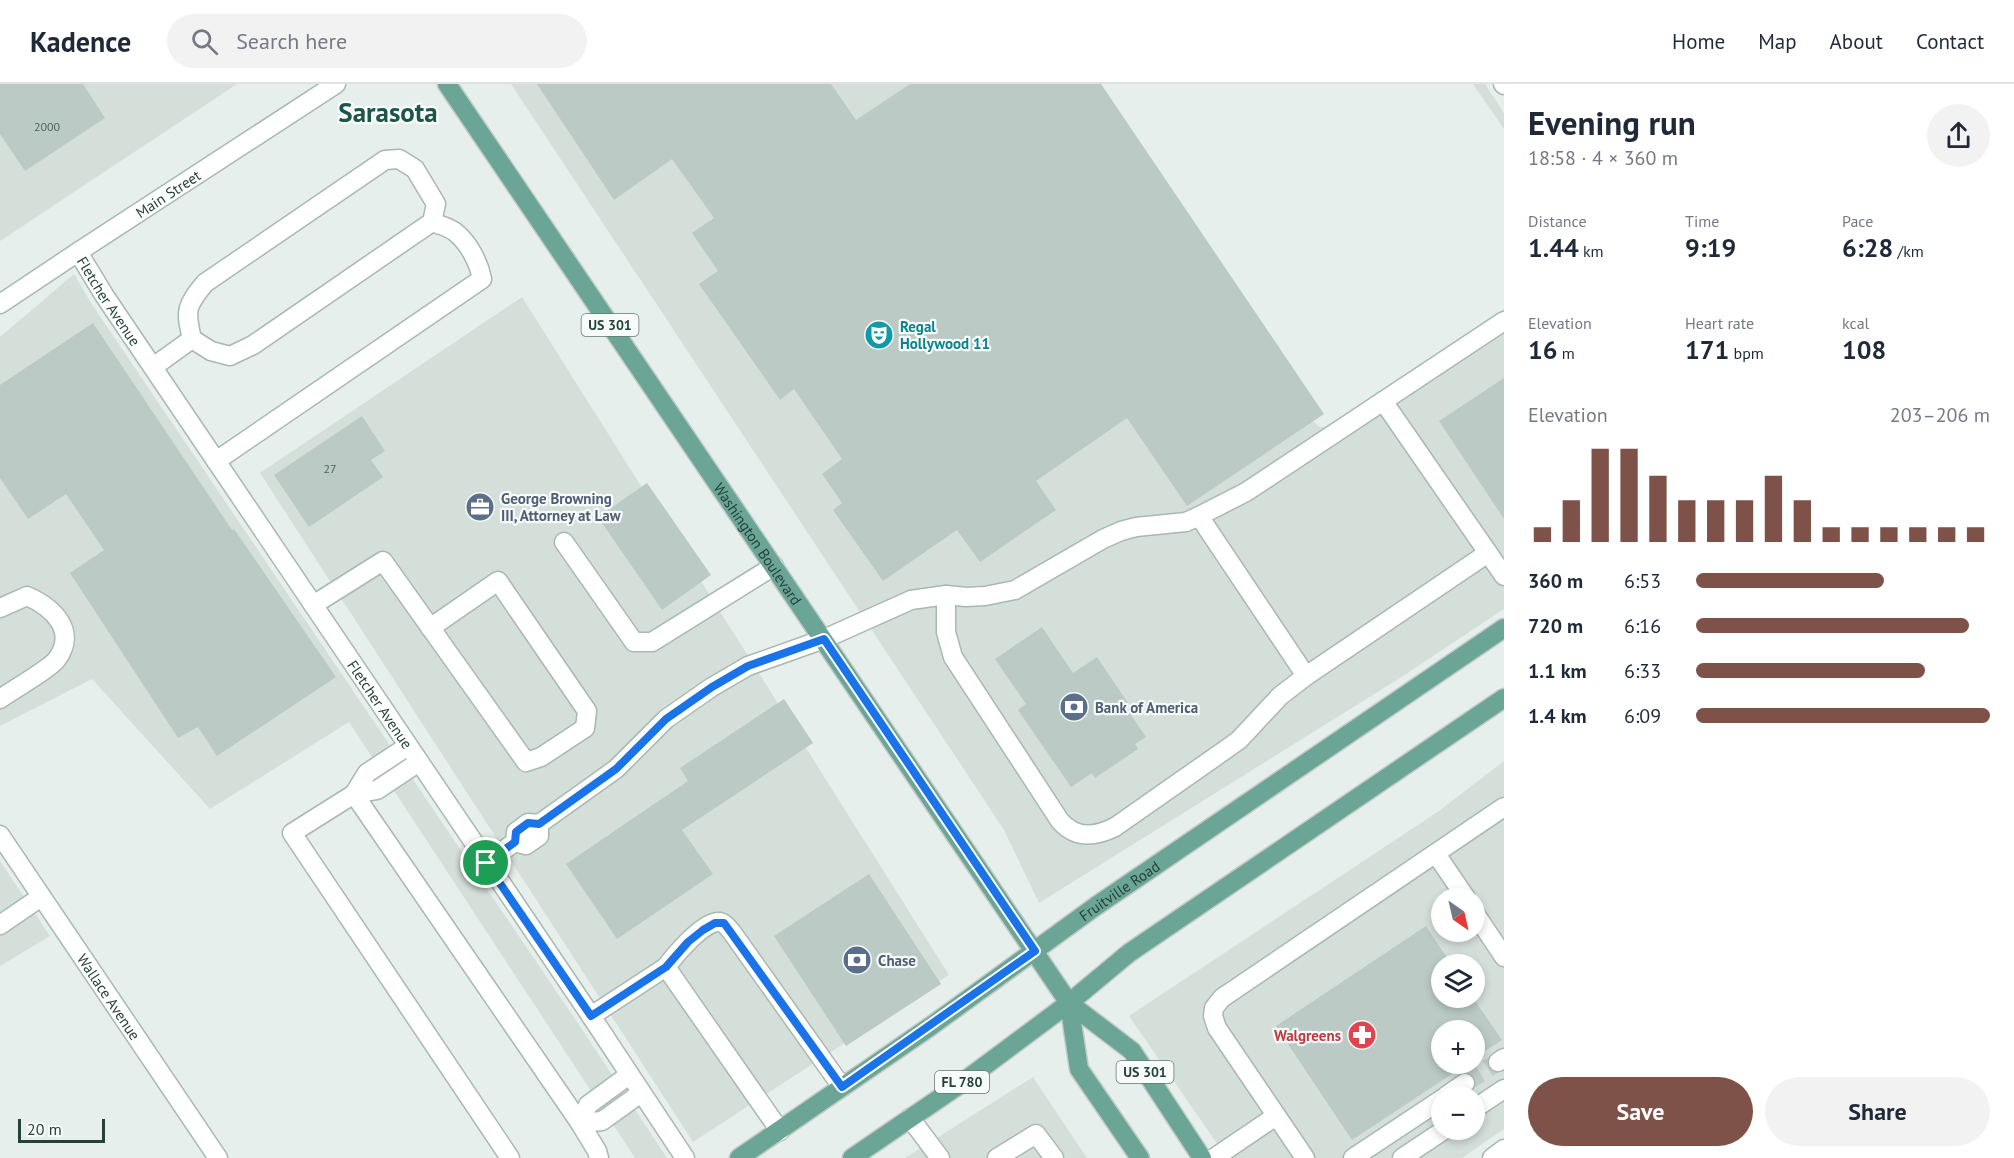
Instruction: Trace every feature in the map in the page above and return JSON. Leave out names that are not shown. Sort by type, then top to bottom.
[{"type":"main road","name":"Washington Boulevard","points":[[447,84],[1069,1003],[1132,1051],[1202,1158]]},
{"type":"main road","name":"Fruitville Road","points":[[739,1158],[1096,906],[1504,628]]},
{"type":"main road","points":[[1069,1003],[1129,953],[1504,698]]},
{"type":"main road","name":"Washington Boulevard","points":[[1069,1003],[1079,1069],[1140,1158]]},
{"type":"main road","name":"FL 780","points":[[852,1158],[959,1084],[1069,1003]]},
{"type":"street","name":"Main Street","points":[[0,304],[336,84]]},
{"type":"street","points":[[399,159],[415,169],[436,204],[432,222],[253,345],[230,356],[211,351],[192,339],[187,315],[192,298],[205,283],[385,160],[399,159]]},
{"type":"street","points":[[216,461],[482,279],[480,268],[455,231],[432,222]]},
{"type":"street","name":"Fletcher Avenue","points":[[78,252],[685,1158]]},
{"type":"street","points":[[486,863],[515,842],[526,845],[538,836],[539,824],[616,769],[666,719],[712,687],[748,666],[824,639],[902,603],[946,595],[985,596],[1015,590],[1121,531],[1143,526],[1186,522],[1246,492],[1504,321]]},
{"type":"street","points":[[153,367],[192,339]]},
{"type":"street","points":[[1383,401],[1504,576]]},
{"type":"street","points":[[1199,516],[1306,676]]},
{"type":"street","points":[[564,542],[634,642],[652,642],[774,566]]},
{"type":"street","points":[[946,595],[946,632],[953,657],[1060,821],[1067,829],[1078,834],[1097,834],[1107,831],[1239,740],[1280,696],[1306,676],[1488,553]]},
{"type":"street","points":[[313,605],[382,561],[430,628],[526,762],[541,757],[585,728],[587,711],[498,581],[430,628]]},
{"type":"street","points":[[0,608],[27,596],[45,604],[60,621],[65,642],[57,661],[0,699]]},
{"type":"street","points":[[354,794],[367,772],[408,746]]},
{"type":"street","points":[[418,762],[377,790],[354,794],[292,833],[510,1158]]},
{"type":"street","points":[[354,794],[580,1123],[597,1150],[599,1158]]},
{"type":"street","points":[[1305,1158],[1225,1041],[1213,1016],[1214,1008],[1222,998],[1504,807]]},
{"type":"street","name":"Wallace Avenue","points":[[0,835],[218,1158]]},
{"type":"street","points":[[1436,854],[1459,888]]},
{"type":"street","points":[[0,925],[41,897]]},
{"type":"street","points":[[591,1016],[666,967],[695,935],[715,923],[724,923],[842,1087]]},
{"type":"street","points":[[1485,928],[1504,957]]},
{"type":"street","points":[[666,967],[780,1131]]},
{"type":"street","points":[[580,1123],[588,1105],[629,1075]]},
{"type":"street","points":[[1461,1086],[1466,1083]]},
{"type":"street","points":[[1485,1102],[1504,1089]]},
{"type":"street","points":[[580,1123],[602,1121],[641,1093]]},
{"type":"street","points":[[1353,1158],[1431,1106]]},
{"type":"street","points":[[1214,1158],[1276,1116]]},
{"type":"street","points":[[910,1118],[940,1158]]},
{"type":"street","points":[[997,1158],[1036,1134],[1054,1158]]},
{"type":"street","points":[[1402,1158],[1431,1139]]},
{"type":"street","points":[[1492,1158],[1504,1149]]},
{"type":"shaded area","points":[[0,84],[237,84],[0,241]]},
{"type":"shaded area","points":[[511,84],[1086,84],[1313,421],[1320,427],[1332,426],[1504,309],[1504,609],[1400,678],[1039,903],[1004,830]]},
{"type":"shaded area","points":[[1473,84],[1485,84],[1504,113],[1504,129]]},
{"type":"shaded area","points":[[74,274],[91,303],[667,1158],[635,1158],[349,722],[210,809],[92,679],[0,726],[0,337]]},
{"type":"shaded area","points":[[522,297],[949,975],[693,1142],[260,473]]},
{"type":"shaded area","points":[[1504,761],[1504,1129],[1462,1158],[1227,1158],[1129,1016],[1439,811]]},
{"type":"shaded area","points":[[0,861],[50,936],[0,966]]},
{"type":"shaded area","points":[[1033,1077],[1087,1158],[905,1158]]},
{"type":"building","points":[[0,84],[83,84],[105,118],[25,171],[0,134]]},
{"type":"building","points":[[537,84],[831,84],[856,120],[910,84],[1101,84],[1324,414],[1187,506],[1127,418],[1036,481],[1056,510],[980,562],[957,530],[883,581],[833,510],[842,503],[822,474],[842,459],[794,389],[780,400],[699,284],[718,271],[692,233],[714,218],[672,159],[614,200]]},
{"type":"building","points":[[93,323],[232,530],[234,529],[336,677],[217,756],[198,727],[178,738],[70,573],[104,550],[66,494],[28,519],[0,478],[0,385]]},
{"type":"building","points":[[1504,378],[1504,519],[1439,421]]},
{"type":"building","points":[[362,416],[385,451],[371,460],[383,477],[309,527],[274,475]]},
{"type":"building","points":[[647,483],[711,575],[662,610],[598,517]]},
{"type":"building","name":"Bank of America","points":[[1042,627],[1073,673],[1097,657],[1128,703],[1124,705],[1146,737],[1135,744],[1138,749],[1095,778],[1092,773],[1071,787],[1018,710],[1026,704],[995,659]]},
{"type":"building","points":[[784,699],[813,743],[682,830],[713,874],[617,939],[566,864],[688,781],[680,768]]},
{"type":"building","name":"Chase","points":[[869,874],[941,984],[846,1046],[774,936]]},
{"type":"building","name":"Walgreens","points":[[1426,926],[1431,934],[1431,942],[1437,942],[1444,954],[1431,954],[1431,1008],[1480,1008],[1502,1040],[1485,1051],[1485,1020],[1431,1020],[1431,1074],[1452,1074],[1352,1140],[1276,1026]]},
{"type":"tunnel","points":[[1465,1083],[1498,1062]]},
{"type":"place","name":"Regal Hollywood 11","points":[[879,335]]},
{"type":"place","name":"George Browning III, Attorney at Law","points":[[480,507]]},
{"type":"place","name":"Bank of America","points":[[1074,707]]},
{"type":"place","name":"Chase","points":[[857,960]]},
{"type":"place","name":"Walgreens","points":[[1362,1035]]},
{"type":"district","name":"Sarasota","points":[[388,112]]},
{"type":"route","points":[[824,639],[1035,951],[842,1087],[724,923],[715,923],[703,930],[674,956],[666,967],[591,1016],[486,863],[515,842],[516,832],[528,823],[539,824],[616,769],[666,719],[712,687],[748,666],[824,639]]}]
